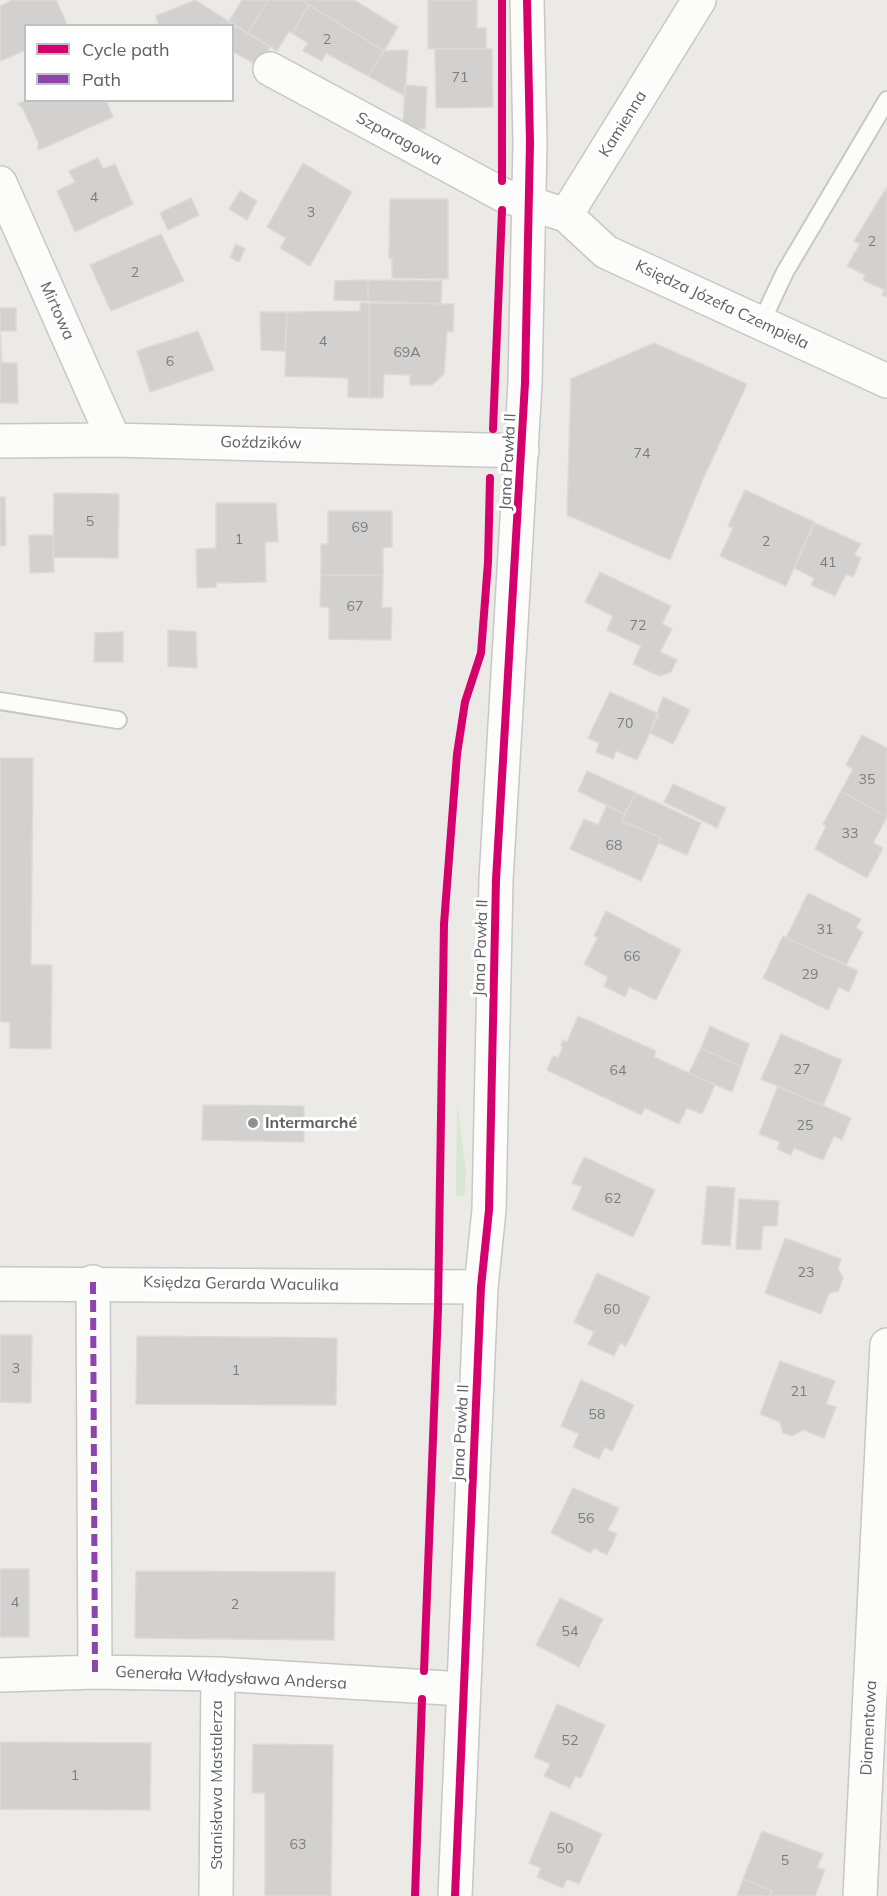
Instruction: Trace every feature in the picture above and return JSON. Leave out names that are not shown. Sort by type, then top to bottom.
[{"type":"street","name":"Jana Pawła II","points":[[455,1896],[481,1287],[489,1210],[496,880],[522,451],[529,205],[527,0]]},
{"type":"street","name":"Kamienna","points":[[566,215],[699,0]]},
{"type":"street","name":"Szparagowa","points":[[270,69],[502,195],[529,205]]},
{"type":"street","name":"Mirtowa","points":[[0,183],[114,440]]},
{"type":"street","points":[[529,205],[566,215]]},
{"type":"street","name":"Księdza Józefa Czempiela","points":[[566,215],[606,252],[887,381]]},
{"type":"street","name":"Goździków","points":[[0,441],[114,440],[492,448],[522,451]]},
{"type":"street","points":[[93,1282],[95,1672]]},
{"type":"street","name":"Księdza Gerarda Waculika","points":[[0,1284],[93,1282],[481,1287]]},
{"type":"street","name":"Diamentowa","points":[[860,1896],[887,1345]]},
{"type":"street","name":"Generała Władysława Andersa","points":[[0,1675],[95,1672],[218,1674],[463,1689]]},
{"type":"street","name":"Stanisława Mastalerza","points":[[216,1896],[218,1674]]},
{"type":"lane","points":[[761,324],[784,272],[887,100]]},
{"type":"lane","points":[[0,701],[118,720]]},
{"type":"green space","points":[[457,1104],[466,1171],[465,1196],[456,1196]]},
{"type":"building","points":[[12,0],[56,0],[67,24],[24,24],[24,51],[0,61],[0,6]]},
{"type":"building","points":[[195,0],[233,24],[158,24],[156,16]]},
{"type":"building","points":[[242,0],[268,0],[248,33],[229,21]]},
{"type":"building","points":[[268,0],[301,0],[309,5],[292,33],[289,31],[277,51],[248,33]]},
{"type":"building","points":[[301,0],[354,0],[398,27],[384,51]]},
{"type":"building","points":[[428,0],[477,0],[477,28],[486,28],[486,49],[428,49]]},
{"type":"building","points":[[309,5],[384,51],[368,76],[326,53],[322,61],[303,51],[308,43],[292,33]]},
{"type":"building","points":[[236,26],[270,47],[259,66],[234,52]]},
{"type":"building","points":[[435,49],[492,49],[493,107],[436,108]]},
{"type":"building","points":[[408,50],[405,96],[368,76],[384,51]]},
{"type":"building","points":[[405,85],[427,87],[425,129],[403,127]]},
{"type":"building","points":[[24,101],[107,102],[113,117],[39,150],[37,147],[39,144],[23,109],[18,104]]},
{"type":"building","points":[[98,158],[103,169],[115,164],[133,204],[75,232],[57,191],[75,182],[69,171]]},
{"type":"building","points":[[303,163],[352,192],[310,266],[280,248],[286,238],[267,227]]},
{"type":"building","points":[[887,187],[887,297],[882,295],[885,290],[863,280],[865,275],[847,266],[860,244],[854,241]]},
{"type":"building","points":[[240,191],[257,201],[247,220],[229,209]]},
{"type":"building","points":[[191,198],[199,215],[168,230],[160,213]]},
{"type":"building","points":[[390,199],[448,199],[448,279],[392,278],[392,258],[389,258]]},
{"type":"building","points":[[161,234],[184,281],[111,311],[90,265]]},
{"type":"building","points":[[236,244],[245,249],[239,262],[230,257]]},
{"type":"building","points":[[368,280],[368,301],[334,300],[335,281]]},
{"type":"building","points":[[368,280],[442,281],[441,304],[368,301]]},
{"type":"building","points":[[360,303],[369,303],[369,398],[348,397],[348,378],[285,376],[287,312],[360,311]]},
{"type":"building","points":[[369,303],[454,304],[453,332],[447,331],[444,374],[432,385],[410,385],[410,375],[384,374],[383,398],[369,398]]},
{"type":"building","points":[[0,308],[16,308],[16,331],[0,331]]},
{"type":"building","points":[[260,312],[287,312],[285,351],[261,350]]},
{"type":"building","points":[[0,331],[2,363],[17,363],[18,403],[0,403]]},
{"type":"building","points":[[198,331],[214,370],[150,392],[137,351]]},
{"type":"building","points":[[654,343],[747,384],[703,479],[670,560],[567,515],[571,379]]},
{"type":"building","points":[[745,490],[814,522],[786,586],[720,556],[733,528],[728,526]]},
{"type":"building","points":[[54,493],[119,494],[118,558],[53,557]]},
{"type":"building","points":[[0,497],[5,497],[6,545],[0,546]]},
{"type":"building","points":[[216,503],[276,503],[278,542],[265,542],[266,582],[216,583],[216,587],[197,588],[196,549],[216,548]]},
{"type":"building","points":[[328,511],[392,511],[392,547],[383,548],[383,575],[321,575],[321,544],[328,544]]},
{"type":"building","points":[[815,523],[861,544],[854,555],[861,558],[853,577],[846,574],[835,596],[811,585],[814,578],[794,568]]},
{"type":"building","points":[[29,535],[53,535],[54,572],[30,573]]},
{"type":"building","points":[[600,572],[671,606],[662,624],[672,629],[660,652],[677,660],[671,672],[659,676],[633,664],[641,646],[607,630],[613,616],[585,602]]},
{"type":"building","points":[[321,575],[383,575],[382,607],[392,608],[391,640],[329,639],[329,607],[320,607]]},
{"type":"building","points":[[168,630],[196,632],[197,668],[168,666]]},
{"type":"building","points":[[123,632],[123,662],[94,662],[95,633]]},
{"type":"building","points":[[610,692],[659,714],[637,760],[616,751],[613,759],[596,752],[599,743],[588,738]]},
{"type":"building","points":[[663,697],[690,710],[673,744],[650,733]]},
{"type":"building","points":[[862,735],[887,748],[887,817],[841,791],[853,769],[846,765]]},
{"type":"building","points":[[0,758],[33,758],[31,965],[52,965],[51,1049],[10,1048],[10,1022],[0,1022]]},
{"type":"building","points":[[587,771],[636,793],[624,814],[578,791]]},
{"type":"building","points":[[673,784],[726,808],[717,828],[664,802]]},
{"type":"building","points":[[841,791],[887,817],[873,843],[883,848],[867,878],[815,849],[826,826],[823,824]]},
{"type":"building","points":[[636,793],[701,823],[687,855],[659,843],[661,838],[622,821]]},
{"type":"building","points":[[607,805],[624,814],[622,821],[661,838],[641,881],[570,849],[584,819],[598,825]]},
{"type":"building","points":[[808,893],[861,919],[856,928],[863,932],[846,965],[786,938]]},
{"type":"building","points":[[606,911],[681,950],[656,1000],[629,987],[625,997],[604,986],[608,977],[584,964],[598,937],[594,936]]},
{"type":"building","points":[[783,936],[858,971],[849,992],[839,987],[828,1010],[763,978]]},
{"type":"building","points":[[578,1016],[656,1051],[654,1057],[715,1085],[702,1114],[687,1108],[679,1124],[645,1108],[641,1115],[547,1070],[553,1056],[558,1058],[563,1047],[561,1046],[563,1040],[567,1042]]},
{"type":"building","points":[[710,1026],[749,1044],[741,1067],[701,1048]]},
{"type":"building","points":[[781,1034],[842,1060],[823,1106],[761,1079]]},
{"type":"building","points":[[701,1048],[741,1067],[732,1092],[689,1073]]},
{"type":"building","points":[[778,1086],[851,1118],[842,1140],[834,1136],[823,1160],[794,1148],[791,1155],[777,1149],[780,1142],[759,1134]]},
{"type":"building","name":"Intermarché","points":[[203,1105],[304,1106],[304,1142],[202,1140]]},
{"type":"building","points":[[584,1157],[655,1190],[633,1237],[572,1209],[582,1187],[572,1183]]},
{"type":"building","points":[[707,1186],[735,1188],[730,1246],[702,1244]]},
{"type":"building","points":[[739,1199],[779,1201],[777,1226],[763,1226],[761,1250],[736,1249]]},
{"type":"building","points":[[785,1238],[841,1259],[838,1269],[843,1278],[838,1291],[829,1293],[821,1314],[765,1293]]},
{"type":"building","points":[[597,1273],[650,1297],[626,1346],[620,1343],[614,1356],[588,1344],[594,1332],[574,1322]]},
{"type":"building","points":[[0,1335],[32,1335],[31,1403],[0,1402]]},
{"type":"building","points":[[137,1336],[337,1338],[336,1405],[136,1404]]},
{"type":"building","points":[[780,1361],[835,1381],[826,1404],[836,1407],[824,1438],[803,1430],[792,1436],[783,1433],[780,1422],[760,1414]]},
{"type":"building","points":[[581,1380],[634,1405],[612,1451],[605,1447],[599,1459],[573,1447],[579,1434],[561,1426]]},
{"type":"building","points":[[573,1488],[619,1508],[608,1530],[617,1534],[607,1555],[594,1548],[591,1553],[551,1533]]},
{"type":"building","points":[[0,1569],[29,1569],[29,1637],[0,1637]]},
{"type":"building","points":[[136,1571],[335,1572],[334,1640],[135,1638]]},
{"type":"building","points":[[560,1598],[603,1619],[579,1667],[536,1645]]},
{"type":"building","points":[[557,1704],[605,1725],[581,1778],[575,1776],[570,1788],[544,1776],[550,1764],[534,1757]]},
{"type":"building","points":[[0,1742],[151,1743],[150,1810],[0,1809]]},
{"type":"building","points":[[253,1744],[333,1745],[331,1896],[265,1896],[265,1793],[252,1793]]},
{"type":"building","points":[[551,1811],[602,1834],[579,1884],[567,1879],[563,1888],[537,1877],[541,1868],[529,1863]]},
{"type":"building","points":[[762,1831],[823,1854],[817,1867],[825,1870],[815,1896],[770,1896],[772,1891],[743,1879]]},
{"type":"building","points":[[743,1879],[772,1891],[770,1896],[737,1896]]},
{"type":"marked path","points":[[93,1282],[95,1672]]},
{"type":"cycle path","points":[[502,0],[502,181]]},
{"type":"cycle path","points":[[455,1896],[481,1287],[489,1210],[496,880],[525,383],[530,143],[527,0]]},
{"type":"cycle path","points":[[493,429],[502,210]]},
{"type":"cycle path","points":[[424,1671],[438,1309],[444,924],[457,754],[465,702],[481,653],[488,562],[490,478]]},
{"type":"cycle path","points":[[415,1896],[422,1699]]},
{"type":"place","name":"Intermarché","points":[[253,1123]]}]
